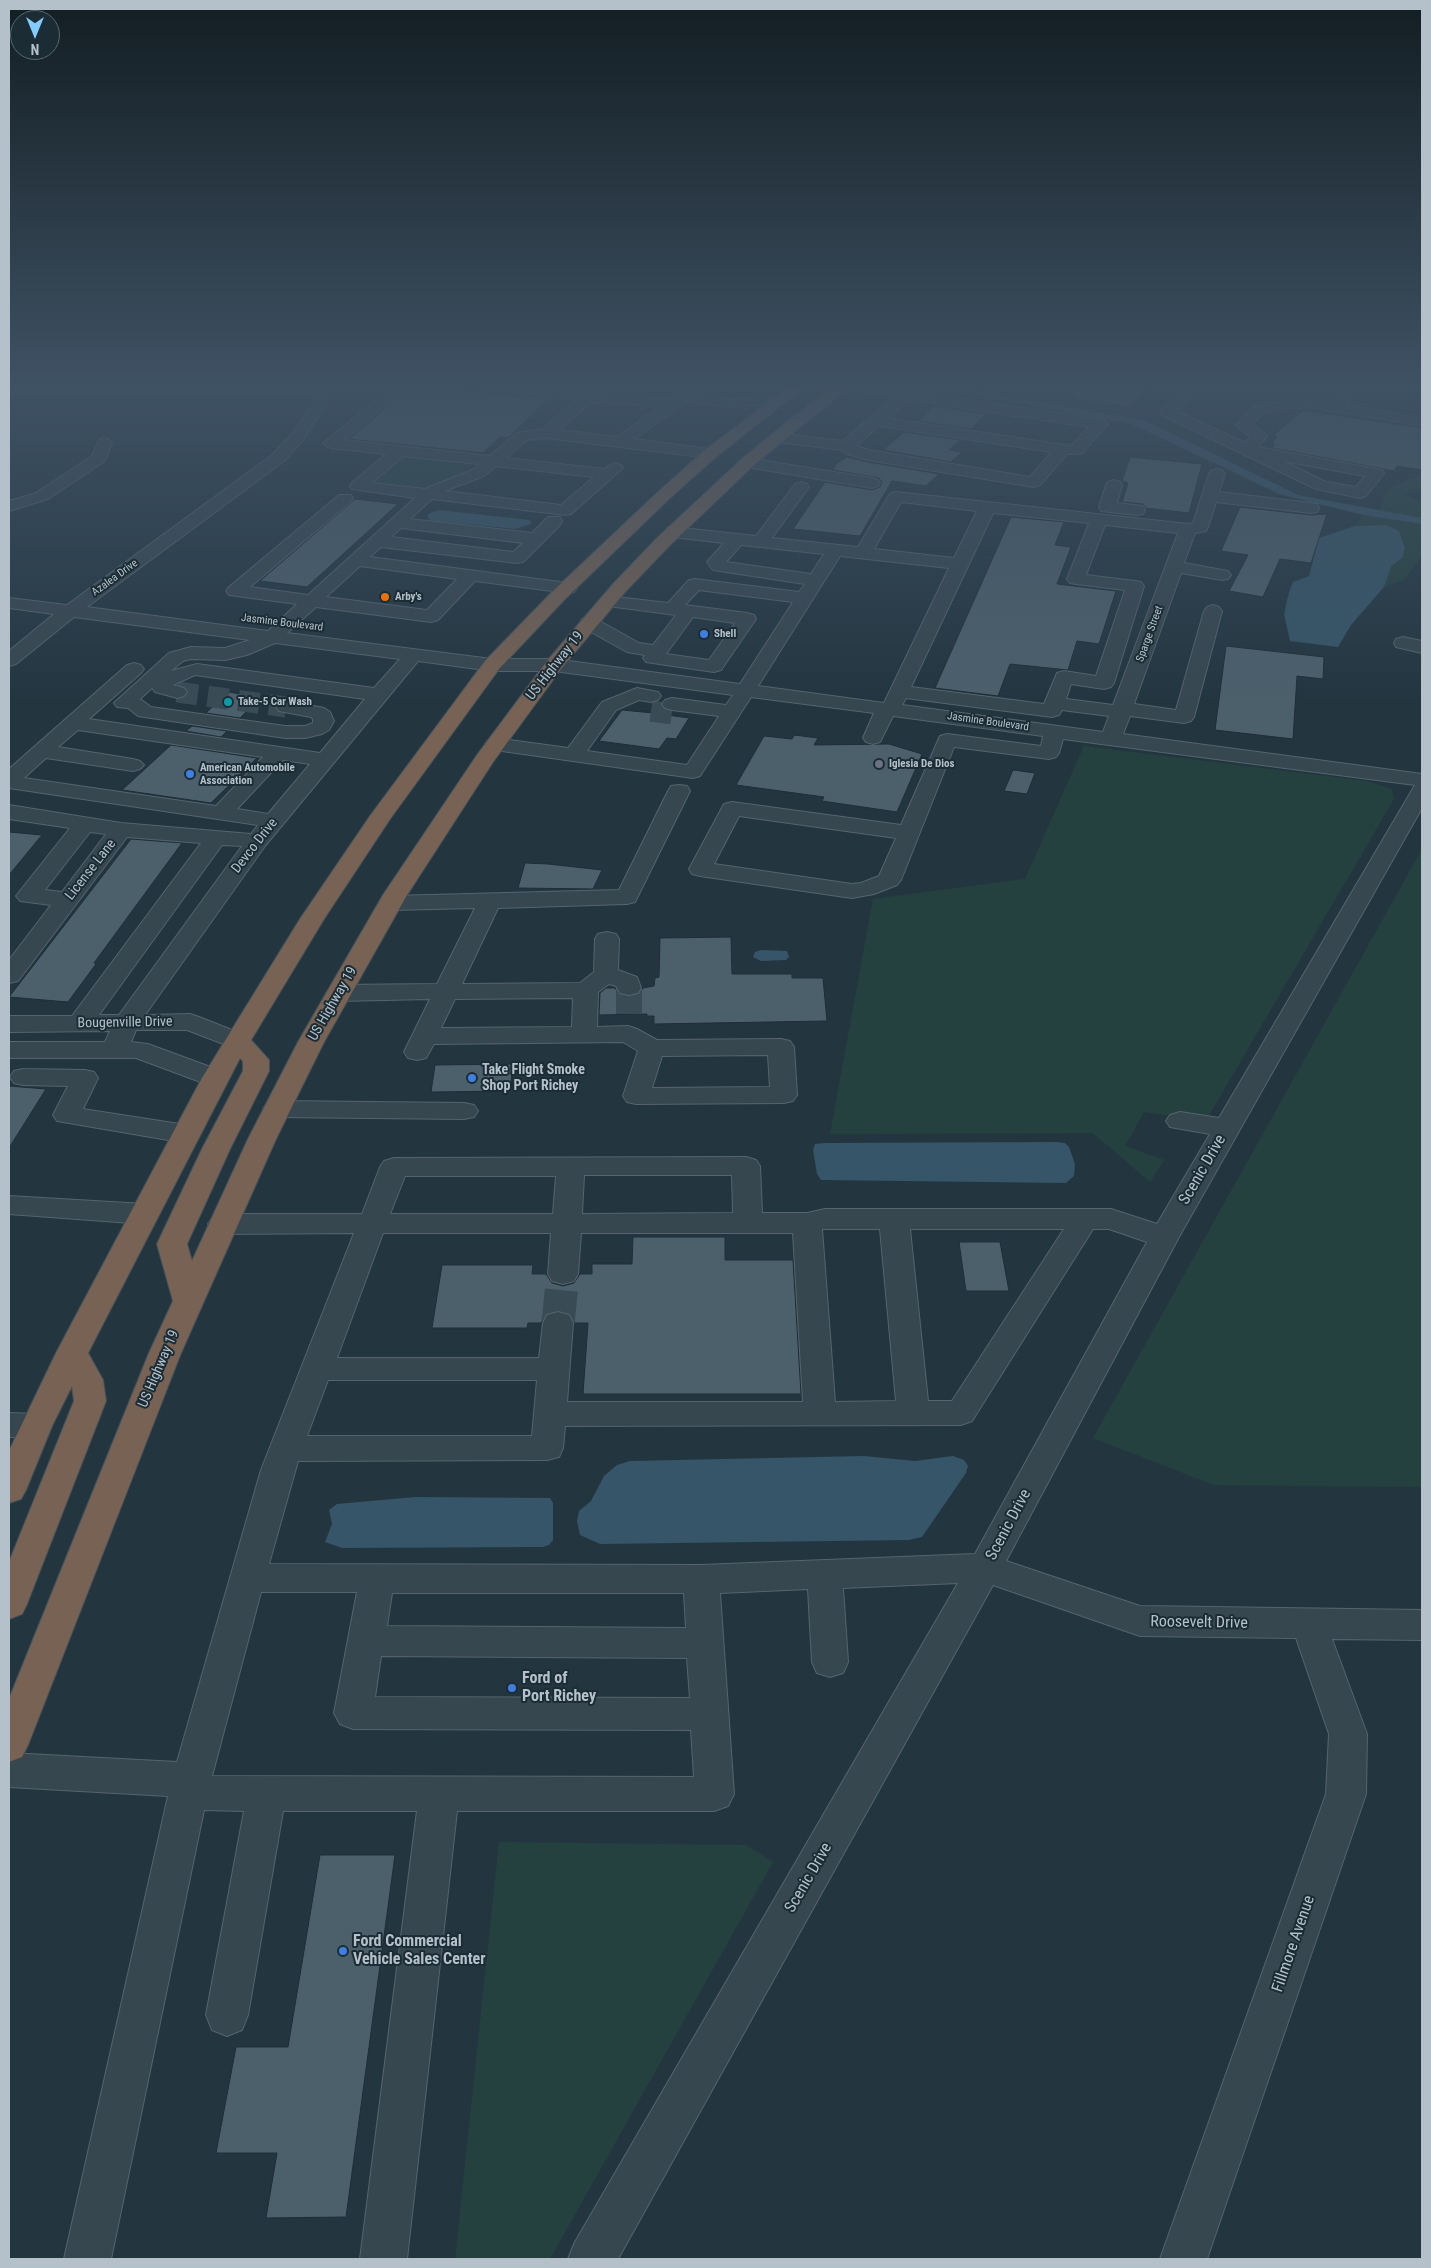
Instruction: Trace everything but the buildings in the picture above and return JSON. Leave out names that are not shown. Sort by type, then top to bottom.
[{"type":"highway","points":[[9,1490],[23,1426],[72,1353],[215,1078],[312,919],[382,816],[498,658],[612,544],[669,492]]},
{"type":"highway","name":"US Highway 19","points":[[9,1745],[161,1362],[277,1109],[339,994],[391,903],[436,830],[495,744],[554,665],[608,601],[673,532],[716,492]]},
{"type":"highway","points":[[188,1301],[172,1244],[216,1149],[256,1072],[256,1060],[238,1041]]},
{"type":"highway","points":[[9,1604],[90,1401],[87,1380],[72,1353]]},
{"type":"street","points":[[9,506],[42,496],[48,492]]},
{"type":"street","name":"Azalea Drive","points":[[9,660],[70,611],[232,492]]},
{"type":"street","points":[[410,492],[565,510],[586,493]]},
{"type":"street","points":[[129,703],[176,657],[191,653],[215,654],[240,651],[272,637],[431,492]]},
{"type":"street","points":[[575,492],[586,493]]},
{"type":"street","points":[[760,542],[792,492]]},
{"type":"street","points":[[1112,492],[1107,507],[1203,517]]},
{"type":"street","points":[[863,553],[896,498],[1188,529],[1200,527],[1211,492]]},
{"type":"street","points":[[1210,496],[1311,508]]},
{"type":"street","points":[[345,498],[235,591],[431,616],[466,581]]},
{"type":"street","points":[[873,738],[893,701],[987,507]]},
{"type":"street","points":[[1099,519],[1076,579],[1166,589]]},
{"type":"street","points":[[378,541],[517,558],[554,521]]},
{"type":"street","points":[[397,523],[536,539]]},
{"type":"street","name":"Sparge Street","points":[[1111,739],[1188,529]]},
{"type":"street","points":[[673,532],[960,564]]},
{"type":"street","points":[[737,539],[716,562],[719,566],[816,580]]},
{"type":"street","points":[[608,601],[747,619],[778,614],[804,598],[835,550]]},
{"type":"street","points":[[356,560],[376,569],[466,581],[568,588]]},
{"type":"street","points":[[1174,567],[1223,574]]},
{"type":"street","points":[[376,569],[356,582],[336,600],[434,613]]},
{"type":"street","points":[[573,756],[619,702],[637,694],[651,698],[660,655],[680,610],[695,584],[804,598]]},
{"type":"street","points":[[893,701],[1052,711],[1064,677],[1104,683],[1135,586]]},
{"type":"street","name":"Jasmine Boulevard","points":[[9,587],[287,623],[498,658],[554,665],[651,698],[738,687],[893,701],[956,718],[1422,780]]},
{"type":"street","name":"Jasmine Boulevard","points":[[9,603],[412,655],[498,658]]},
{"type":"street","points":[[1055,703],[1184,717],[1213,611]]},
{"type":"street","points":[[495,744],[694,772],[778,614]]},
{"type":"street","points":[[738,687],[747,619]]},
{"type":"street","points":[[589,623],[634,648],[714,666],[738,687]]},
{"type":"street","points":[[9,781],[184,626]]},
{"type":"street","points":[[1403,643],[1422,647]]},
{"type":"street","points":[[198,670],[215,654]]},
{"type":"street","name":"Devco Drive","points":[[115,1050],[126,1023],[257,841],[412,655]]},
{"type":"street","points":[[177,692],[167,691],[162,688],[163,683],[181,674],[198,670],[379,695]]},
{"type":"street","points":[[672,706],[738,687]]},
{"type":"street","points":[[100,699],[129,703],[145,712],[285,732],[306,732],[322,726],[323,716],[317,712],[286,707]]},
{"type":"street","points":[[908,833],[732,809],[700,869],[852,891],[866,889],[889,880],[956,718]]},
{"type":"street","points":[[74,723],[325,760]]},
{"type":"street","points":[[947,740],[1048,753],[1056,731]]},
{"type":"street","points":[[101,796],[164,736]]},
{"type":"street","points":[[41,751],[133,765]]},
{"type":"street","points":[[220,814],[278,753]]},
{"type":"street","points":[[9,781],[274,821]]},
{"type":"street","name":"Scenic Drive","points":[[592,2259],[986,1568],[1164,1237],[1422,790]]},
{"type":"street","points":[[391,903],[627,898],[678,791]]},
{"type":"street","name":"License Lane","points":[[9,812],[121,830],[9,976]]},
{"type":"street","points":[[68,899],[28,896],[85,824]]},
{"type":"street","points":[[121,830],[257,841]]},
{"type":"street","points":[[80,1023],[216,838]]},
{"type":"street","points":[[490,901],[421,1044],[584,1034],[628,1024],[652,1048],[781,1047],[784,1095],[636,1096],[652,1048]]},
{"type":"street","points":[[339,994],[586,990],[606,974],[608,939]]},
{"type":"street","points":[[606,974],[628,982],[628,988]]},
{"type":"street","points":[[108,985],[151,988]]},
{"type":"street","points":[[584,1034],[586,990]]},
{"type":"street","name":"Bougenville Drive","points":[[9,1024],[190,1022],[238,1041]]},
{"type":"street","name":"Bougenville Drive","points":[[9,1050],[139,1050],[215,1078]]},
{"type":"street","points":[[23,1077],[85,1078],[67,1115],[186,1134]]},
{"type":"street","points":[[277,1109],[464,1111]]},
{"type":"street","points":[[1180,1121],[1227,1128]]},
{"type":"street","points":[[562,1274],[571,1166]]},
{"type":"street","points":[[87,2259],[190,1787],[278,1470],[394,1167],[746,1166],[748,1222]]},
{"type":"street","points":[[9,1205],[145,1214]]},
{"type":"street","points":[[223,1224],[807,1222],[825,1219],[1111,1219],[1164,1237]]},
{"type":"street","points":[[894,1219],[913,1414]]},
{"type":"street","points":[[550,1414],[961,1414],[1085,1219]]},
{"type":"street","points":[[807,1222],[820,1414]]},
{"type":"street","points":[[286,1449],[548,1448],[558,1323]]},
{"type":"street","points":[[316,1369],[554,1369]]},
{"type":"street","points":[[248,1578],[701,1578],[986,1568]]},
{"type":"street","name":"Roosevelt Drive","points":[[986,1568],[1140,1621],[1309,1625],[1422,1625]]},
{"type":"street","points":[[825,1574],[830,1662]]},
{"type":"street","points":[[377,1578],[354,1713],[709,1714]]},
{"type":"street","points":[[9,1770],[266,1793],[714,1794],[701,1578]]},
{"type":"street","name":"Fillmore Avenue","points":[[1184,2259],[1346,1794],[1348,1734],[1309,1625]]},
{"type":"street","points":[[365,1642],[705,1643]]},
{"type":"street","points":[[227,2015],[266,1793]]},
{"type":"street","points":[[384,2259],[439,1793]]},
{"type":"green space","points":[[1387,492],[1414,492],[1405,495],[1422,502],[1422,518],[1379,510]]},
{"type":"green space","points":[[1363,515],[1422,524],[1422,556],[1404,580],[1384,587],[1391,567],[1403,557],[1405,548],[1386,525],[1355,526]]},
{"type":"green space","points":[[1084,746],[1367,781],[1392,789],[1394,799],[1208,1117],[1179,1117],[1144,1112],[1125,1146],[1164,1160],[1150,1182],[1093,1133],[830,1134],[873,899],[1025,879]]},
{"type":"green space","points":[[1422,849],[1422,1487],[1214,1485],[1093,1438]]},
{"type":"green space","points":[[499,1842],[746,1845],[773,1862],[550,2259],[455,2259]]},
{"type":"water","points":[[1274,492],[1292,492],[1298,495],[1422,518],[1422,524],[1363,515]]},
{"type":"water","points":[[439,510],[530,520],[531,524],[515,529],[428,519],[428,514]]},
{"type":"water","points":[[1386,525],[1399,531],[1405,548],[1403,557],[1391,567],[1384,587],[1351,625],[1338,647],[1290,641],[1284,614],[1289,592],[1293,582],[1309,576],[1319,538],[1355,526]]},
{"type":"water","points":[[761,950],[787,951],[789,957],[786,960],[761,961],[753,957],[755,952]]},
{"type":"water","points":[[826,1143],[1065,1143],[1069,1147],[1075,1164],[1074,1176],[1066,1183],[821,1180],[817,1174],[813,1150],[815,1144]]},
{"type":"water","points":[[864,1456],[915,1461],[953,1456],[964,1460],[968,1466],[966,1473],[922,1537],[909,1540],[600,1544],[580,1535],[577,1521],[579,1511],[591,1501],[604,1476],[617,1465],[630,1461]]},
{"type":"water","points":[[415,1497],[550,1498],[553,1503],[553,1540],[549,1545],[543,1547],[342,1548],[325,1542],[332,1524],[329,1510],[337,1504]]},
{"type":"tunnel","points":[[177,692],[286,707]]},
{"type":"tunnel","points":[[651,711],[673,714]]},
{"type":"tunnel","points":[[629,988],[629,1015]]},
{"type":"tunnel","points":[[558,1323],[563,1274]]},
{"type":"place","name":"Arby's","points":[[385,597]]},
{"type":"place","name":"Shell","points":[[704,634]]},
{"type":"place","name":"Take-5 Car Wash","points":[[228,702]]},
{"type":"place","name":"Iglesia De Dios","points":[[879,764]]},
{"type":"place","name":"American Automobile Association","points":[[190,774]]},
{"type":"place","name":"Take Flight Smoke Shop Port Richey","points":[[472,1078]]},
{"type":"place","name":"Ford of Port Richey","points":[[512,1688]]},
{"type":"place","name":"Ford Commercial Vehicle Sales Center","points":[[343,1951]]}]
